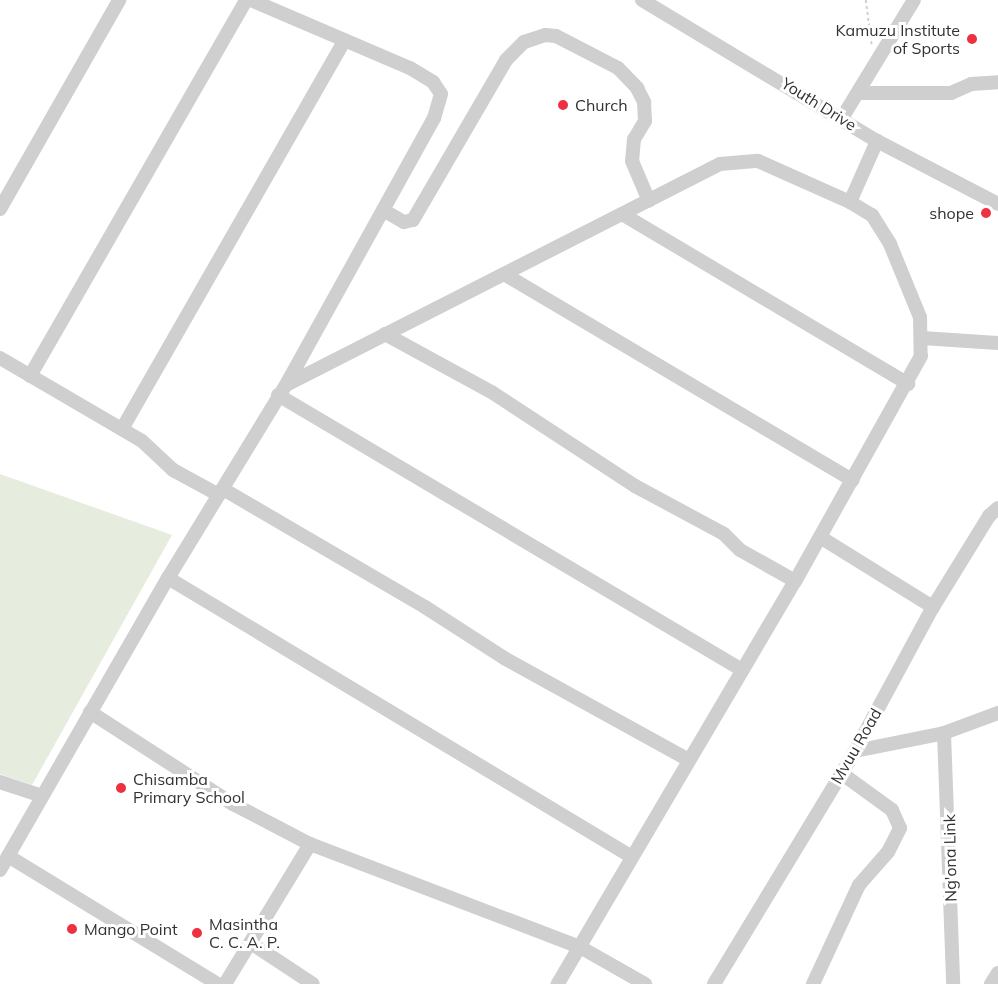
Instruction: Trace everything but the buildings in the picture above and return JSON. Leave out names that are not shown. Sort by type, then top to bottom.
[{"type":"street","points":[[0,208],[119,0]]},
{"type":"street","points":[[30,376],[246,0]]},
{"type":"street","points":[[0,870],[168,578],[282,390],[434,118],[441,94],[423,75],[251,0]]},
{"type":"street","name":"Youth Drive","points":[[642,0],[877,141],[998,204]]},
{"type":"street","points":[[842,118],[914,0]]},
{"type":"street","points":[[383,210],[404,222],[413,220],[506,60],[524,42],[545,35],[556,36],[618,69],[637,88],[645,108],[645,121],[634,139],[632,161],[649,201]]},
{"type":"street","points":[[122,429],[345,40]]},
{"type":"street","points":[[858,93],[951,93],[971,84],[998,82]]},
{"type":"street","points":[[850,202],[877,141]]},
{"type":"street","points":[[282,390],[385,334],[720,164],[745,159],[770,165],[850,202],[872,215],[890,244],[920,317],[922,338],[919,364],[795,581],[558,984]]},
{"type":"street","points":[[622,214],[908,384]]},
{"type":"street","points":[[504,274],[853,480]]},
{"type":"street","points":[[385,334],[493,393],[635,486],[724,534],[740,550],[795,581]]},
{"type":"street","points":[[922,338],[998,344]]},
{"type":"street","points":[[0,358],[122,429],[173,470],[221,492],[425,607],[504,658],[689,760]]},
{"type":"street","points":[[282,390],[742,670]]},
{"type":"street","name":"Mvuu Road","points":[[714,984],[855,751],[933,607],[998,508]]},
{"type":"street","points":[[820,537],[933,607]]},
{"type":"street","points":[[168,578],[632,857]]},
{"type":"street","points":[[90,712],[233,804],[310,844],[580,947],[645,984]]},
{"type":"street","points":[[855,751],[944,733],[998,713]]},
{"type":"street","name":"Ng'ona Link","points":[[944,733],[953,984]]},
{"type":"street","points":[[813,984],[859,885],[888,852],[900,828],[892,810],[841,773]]},
{"type":"street","points":[[0,782],[42,796]]},
{"type":"street","points":[[225,984],[310,844]]},
{"type":"street","points":[[8,855],[218,984]]},
{"type":"street","points":[[251,943],[312,984]]},
{"type":"street","points":[[991,984],[998,973]]},
{"type":"path","points":[[866,0],[870,42],[875,50]]},
{"type":"shaded area","points":[[0,474],[172,535],[32,785],[0,774]]},
{"type":"place","name":"Kamuzu Institute of Sports","points":[[972,39]]},
{"type":"place","name":"Church","points":[[563,105]]},
{"type":"place","name":"shope","points":[[986,213]]},
{"type":"place","name":"Chisamba Primary School","points":[[121,788]]},
{"type":"place","name":"Mango Point","points":[[72,929]]},
{"type":"place","name":"Masintha C. C. A. P.","points":[[197,933]]}]
